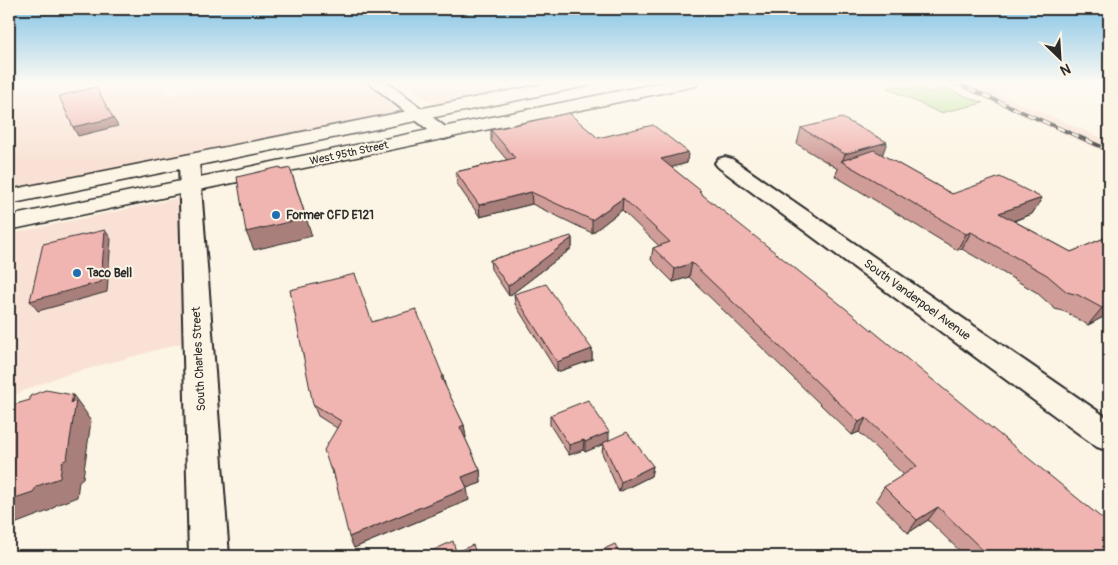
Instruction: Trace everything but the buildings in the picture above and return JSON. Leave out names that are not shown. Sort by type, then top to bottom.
[{"type":"main road","name":"West 95th Street","points":[[10,221],[189,173],[453,108]]},
{"type":"main road","name":"West 95th Street","points":[[9,197],[189,173],[444,133],[563,108]]},
{"type":"street","points":[[411,108],[444,133]]},
{"type":"street","name":"South Vanderpoel Avenue","points":[[725,163],[1109,436]]},
{"type":"street","name":"South Charles Street","points":[[189,173],[209,556]]},
{"type":"shaded area","points":[[9,108],[396,108],[402,113],[9,189]]},
{"type":"shaded area","points":[[1006,108],[1033,108],[1109,141],[1109,154]]},
{"type":"shaded area","points":[[179,198],[186,342],[58,377],[9,397],[9,234]]},
{"type":"green space","points":[[930,108],[960,108],[940,113]]},
{"type":"railway","points":[[1014,108],[1109,150]]},
{"type":"place","name":"Former CFD E121","points":[[276,215]]},
{"type":"place","name":"Taco Bell","points":[[77,273]]}]
